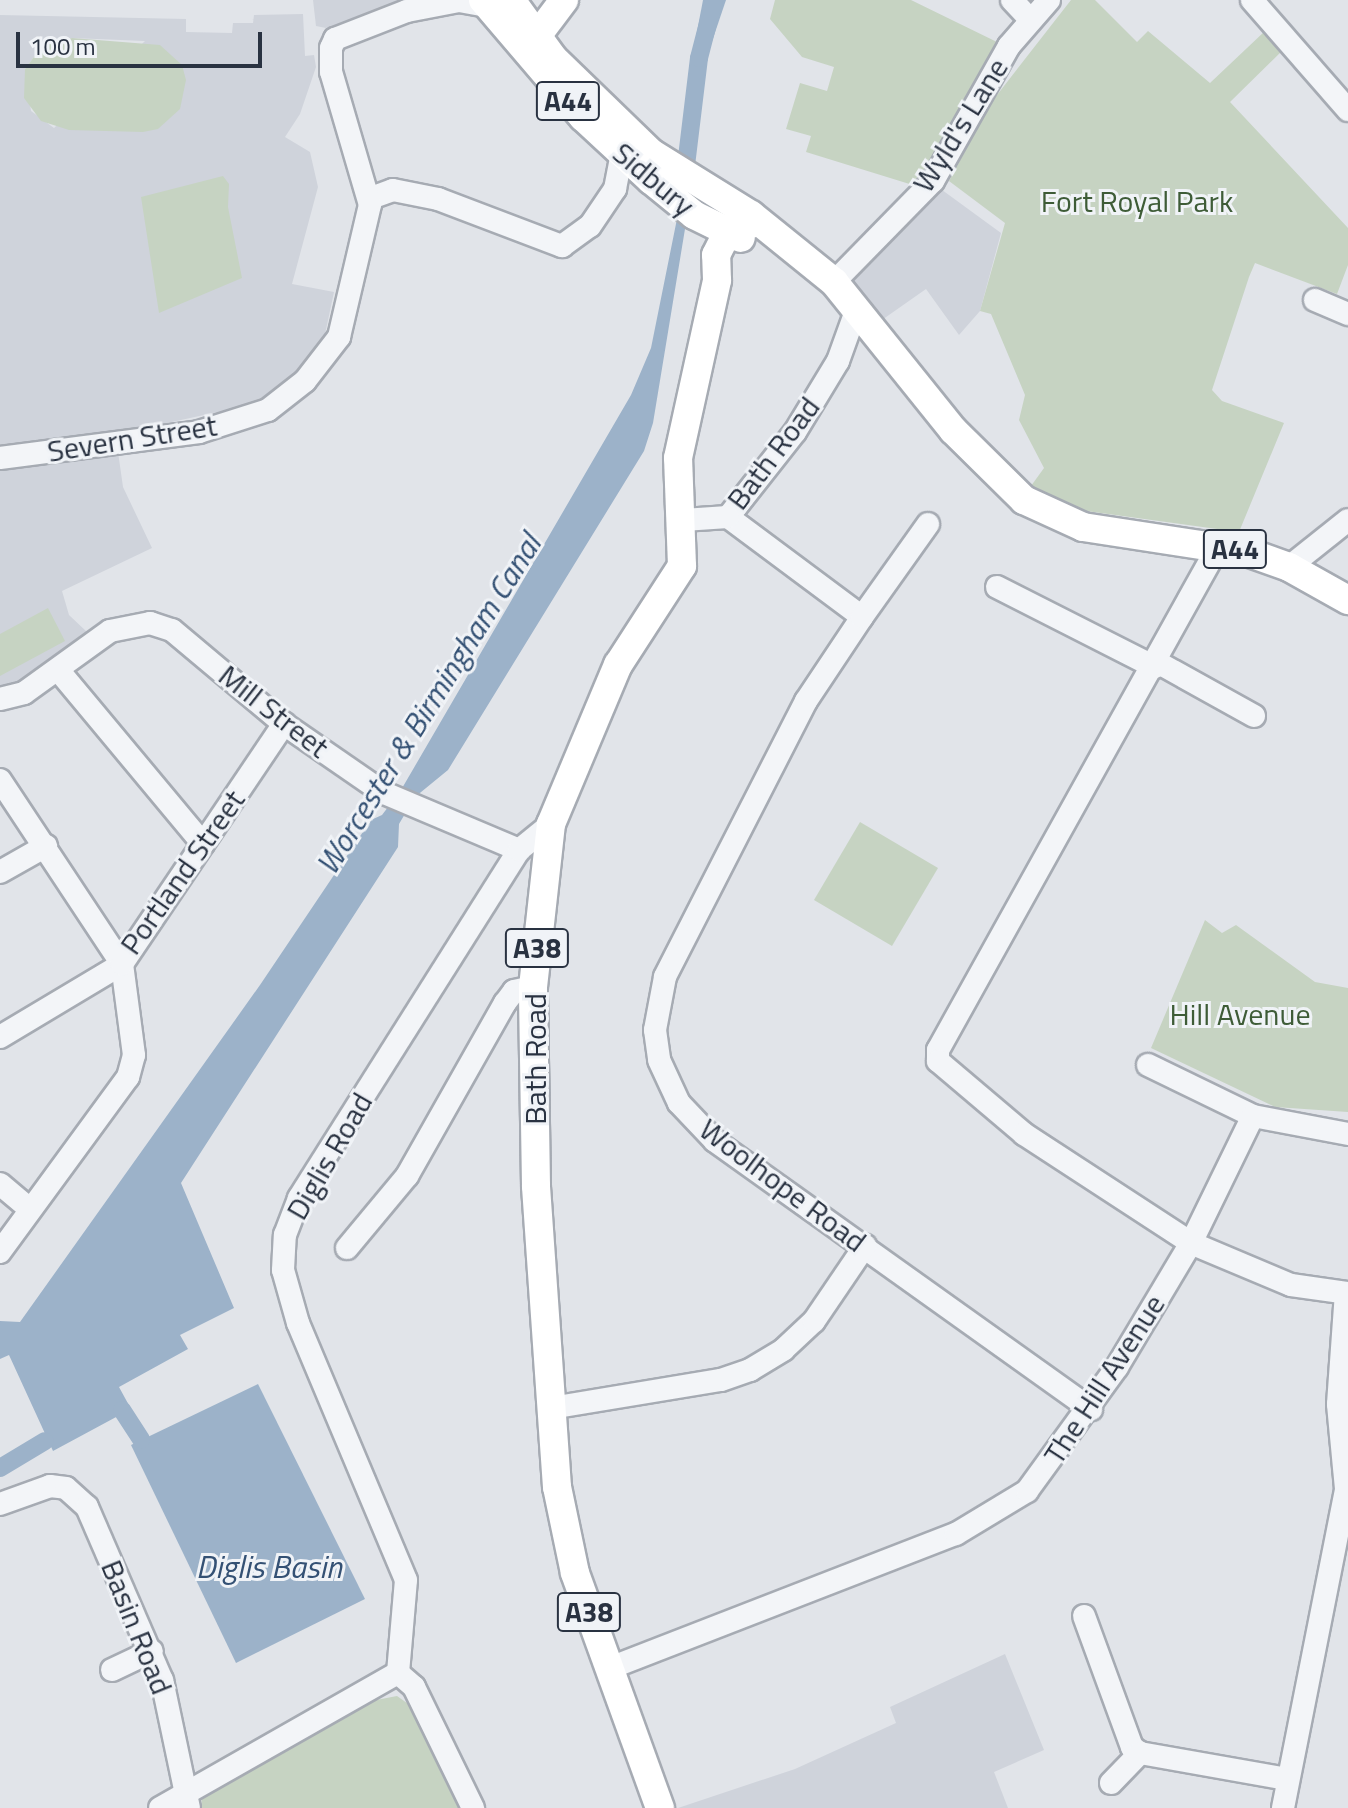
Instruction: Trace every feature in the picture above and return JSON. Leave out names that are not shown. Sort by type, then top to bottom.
[{"type":"main road","points":[[537,36],[564,0]]},
{"type":"main road","name":"Sidbury","points":[[504,2],[606,112],[659,178]]},
{"type":"main road","name":"Sidbury","points":[[504,2],[583,117],[622,154],[720,218]]},
{"type":"main road","name":"A44","points":[[720,218],[779,242],[834,282],[920,391],[998,480],[1024,500],[1055,518],[1111,532],[1219,545],[1289,567],[1348,600]]},
{"type":"main road","name":"A38","points":[[683,520],[678,458],[717,280],[720,218]]},
{"type":"main road","name":"Bath Road","points":[[660,1808],[575,1573],[557,1487],[536,1186],[533,987],[551,824],[618,665],[682,566],[683,520]]},
{"type":"street","points":[[1012,0],[1030,19]]},
{"type":"street","name":"Wyld's Lane","points":[[834,282],[933,181],[1009,46],[1049,0]]},
{"type":"street","points":[[1252,0],[1348,110]]},
{"type":"street","points":[[504,2],[459,1],[407,11],[335,39],[331,72],[371,198],[393,190],[438,199],[562,246],[590,226],[615,189],[622,154]]},
{"type":"street","points":[[615,189],[659,178]]},
{"type":"street","name":"Severn Street","points":[[0,458],[199,432],[268,410],[292,393],[339,337],[371,198]]},
{"type":"street","points":[[1315,300],[1348,314]]},
{"type":"street","name":"Bath Road","points":[[683,520],[728,517],[795,432],[863,320]]},
{"type":"street","points":[[728,517],[862,617]]},
{"type":"street","points":[[1289,567],[1348,520]]},
{"type":"street","name":"Woolhope Road","points":[[928,524],[806,701],[665,977],[655,1030],[659,1060],[679,1103],[706,1132],[1091,1409]]},
{"type":"street","points":[[1219,545],[1156,664],[938,1050],[938,1061],[1024,1134],[1191,1243],[1291,1285],[1347,1293],[1338,1404],[1346,1489],[1283,1808]]},
{"type":"street","points":[[1006,597],[1156,664],[1254,716]]},
{"type":"street","name":"Mill Street","points":[[0,699],[24,693],[59,671],[110,631],[150,623],[172,630],[284,724],[384,793],[423,814],[519,850]]},
{"type":"street","points":[[59,671],[203,844]]},
{"type":"street","name":"Portland Street","points":[[0,780],[122,964],[284,724]]},
{"type":"street","points":[[519,850],[551,824]]},
{"type":"street","points":[[0,872],[46,846]]},
{"type":"street","name":"Diglis Road","points":[[398,1673],[406,1580],[298,1323],[283,1270],[285,1235],[299,1198],[519,850]]},
{"type":"street","points":[[0,1037],[122,964],[133,1066],[0,1252]]},
{"type":"street","points":[[347,1248],[407,1176],[505,1003],[514,991],[533,987]]},
{"type":"street","points":[[1148,1065],[1253,1116],[1348,1134]]},
{"type":"street","name":"The Hill Avenue","points":[[610,1668],[956,1534],[1027,1491],[1091,1409],[1191,1243],[1253,1116]]},
{"type":"street","points":[[0,1184],[30,1209]]},
{"type":"street","points":[[551,1408],[721,1380],[750,1370],[783,1350],[814,1321],[865,1246]]},
{"type":"street","name":"Basin Road","points":[[0,1504],[50,1486],[66,1488],[87,1507],[152,1651],[174,1727],[186,1802]]},
{"type":"street","points":[[1084,1616],[1132,1747],[1140,1753],[1288,1779]]},
{"type":"street","points":[[112,1670],[152,1651]]},
{"type":"street","points":[[160,1808],[186,1802],[398,1673],[414,1687],[473,1808]]},
{"type":"street","points":[[1111,1783],[1140,1753]]},
{"type":"shaded area","points":[[313,0],[408,0],[326,28],[316,26]]},
{"type":"shaded area","points":[[303,14],[305,56],[314,55],[316,67],[300,114],[285,137],[310,152],[318,187],[292,284],[334,292],[324,339],[313,358],[284,384],[250,405],[121,433],[0,451],[0,15],[186,19],[186,32],[232,33],[233,23],[253,23],[254,15]],"holes":[[[72,38],[145,41],[54,128],[31,111],[25,69],[42,46]]]},
{"type":"shaded area","points":[[938,187],[1001,233],[980,311],[959,335],[926,289],[879,322],[846,278]]},
{"type":"shaded area","points":[[118,452],[123,487],[152,548],[62,591],[69,615],[87,632],[46,671],[0,690],[0,464]]},
{"type":"shaded area","points":[[1005,1654],[1044,1750],[994,1772],[1008,1808],[678,1808],[795,1769],[896,1723],[890,1707]]},
{"type":"green space","points":[[775,0],[911,0],[999,43],[916,186],[806,152],[811,136],[786,129],[800,83],[827,91],[834,67],[802,57],[770,19]]},
{"type":"green space","name":"Fort Royal Park","points":[[1071,0],[1095,0],[1137,42],[1148,31],[1210,83],[1265,31],[1282,51],[1230,102],[1348,228],[1348,265],[1337,294],[1255,263],[1249,277],[1212,390],[1222,401],[1284,423],[1239,532],[1079,510],[1031,486],[1044,468],[1019,420],[1025,395],[991,314],[980,311],[1005,223],[949,181],[990,104]]},
{"type":"green space","points":[[72,38],[160,45],[182,65],[186,80],[180,109],[158,129],[143,132],[69,130],[41,121],[24,98],[25,69],[42,46]]},
{"type":"green space","points":[[223,176],[229,184],[228,207],[242,278],[159,313],[141,197]]},
{"type":"green space","points":[[48,608],[65,641],[0,676],[0,634]]},
{"type":"green space","points":[[860,822],[938,868],[892,946],[814,900]]},
{"type":"green space","name":"Hill Avenue","points":[[1205,920],[1222,933],[1236,925],[1315,982],[1348,988],[1348,1112],[1275,1107],[1151,1048]]},
{"type":"green space","points":[[397,1696],[414,1708],[463,1808],[201,1808],[202,1796],[371,1701]]},
{"type":"water","points":[[703,0],[726,0],[703,68],[691,63]]},
{"type":"water","points":[[682,194],[685,229],[653,423],[644,451],[448,770],[415,797],[399,824],[398,847],[181,1183],[234,1308],[180,1335],[188,1349],[119,1387],[131,1409],[53,1451],[9,1355],[0,1359],[0,1321],[20,1322],[260,985],[371,820],[382,815],[401,790],[631,395],[651,348]]},
{"type":"water","name":"Diglis Basin","points":[[258,1384],[365,1599],[236,1663],[131,1445]]},
{"type":"waterway","name":"Worcester & Birmingham Canal","points":[[684,182],[699,58],[714,0]]},
{"type":"waterway","points":[[122,1410],[141,1439]]},
{"type":"waterway","points":[[0,1468],[45,1441]]}]
